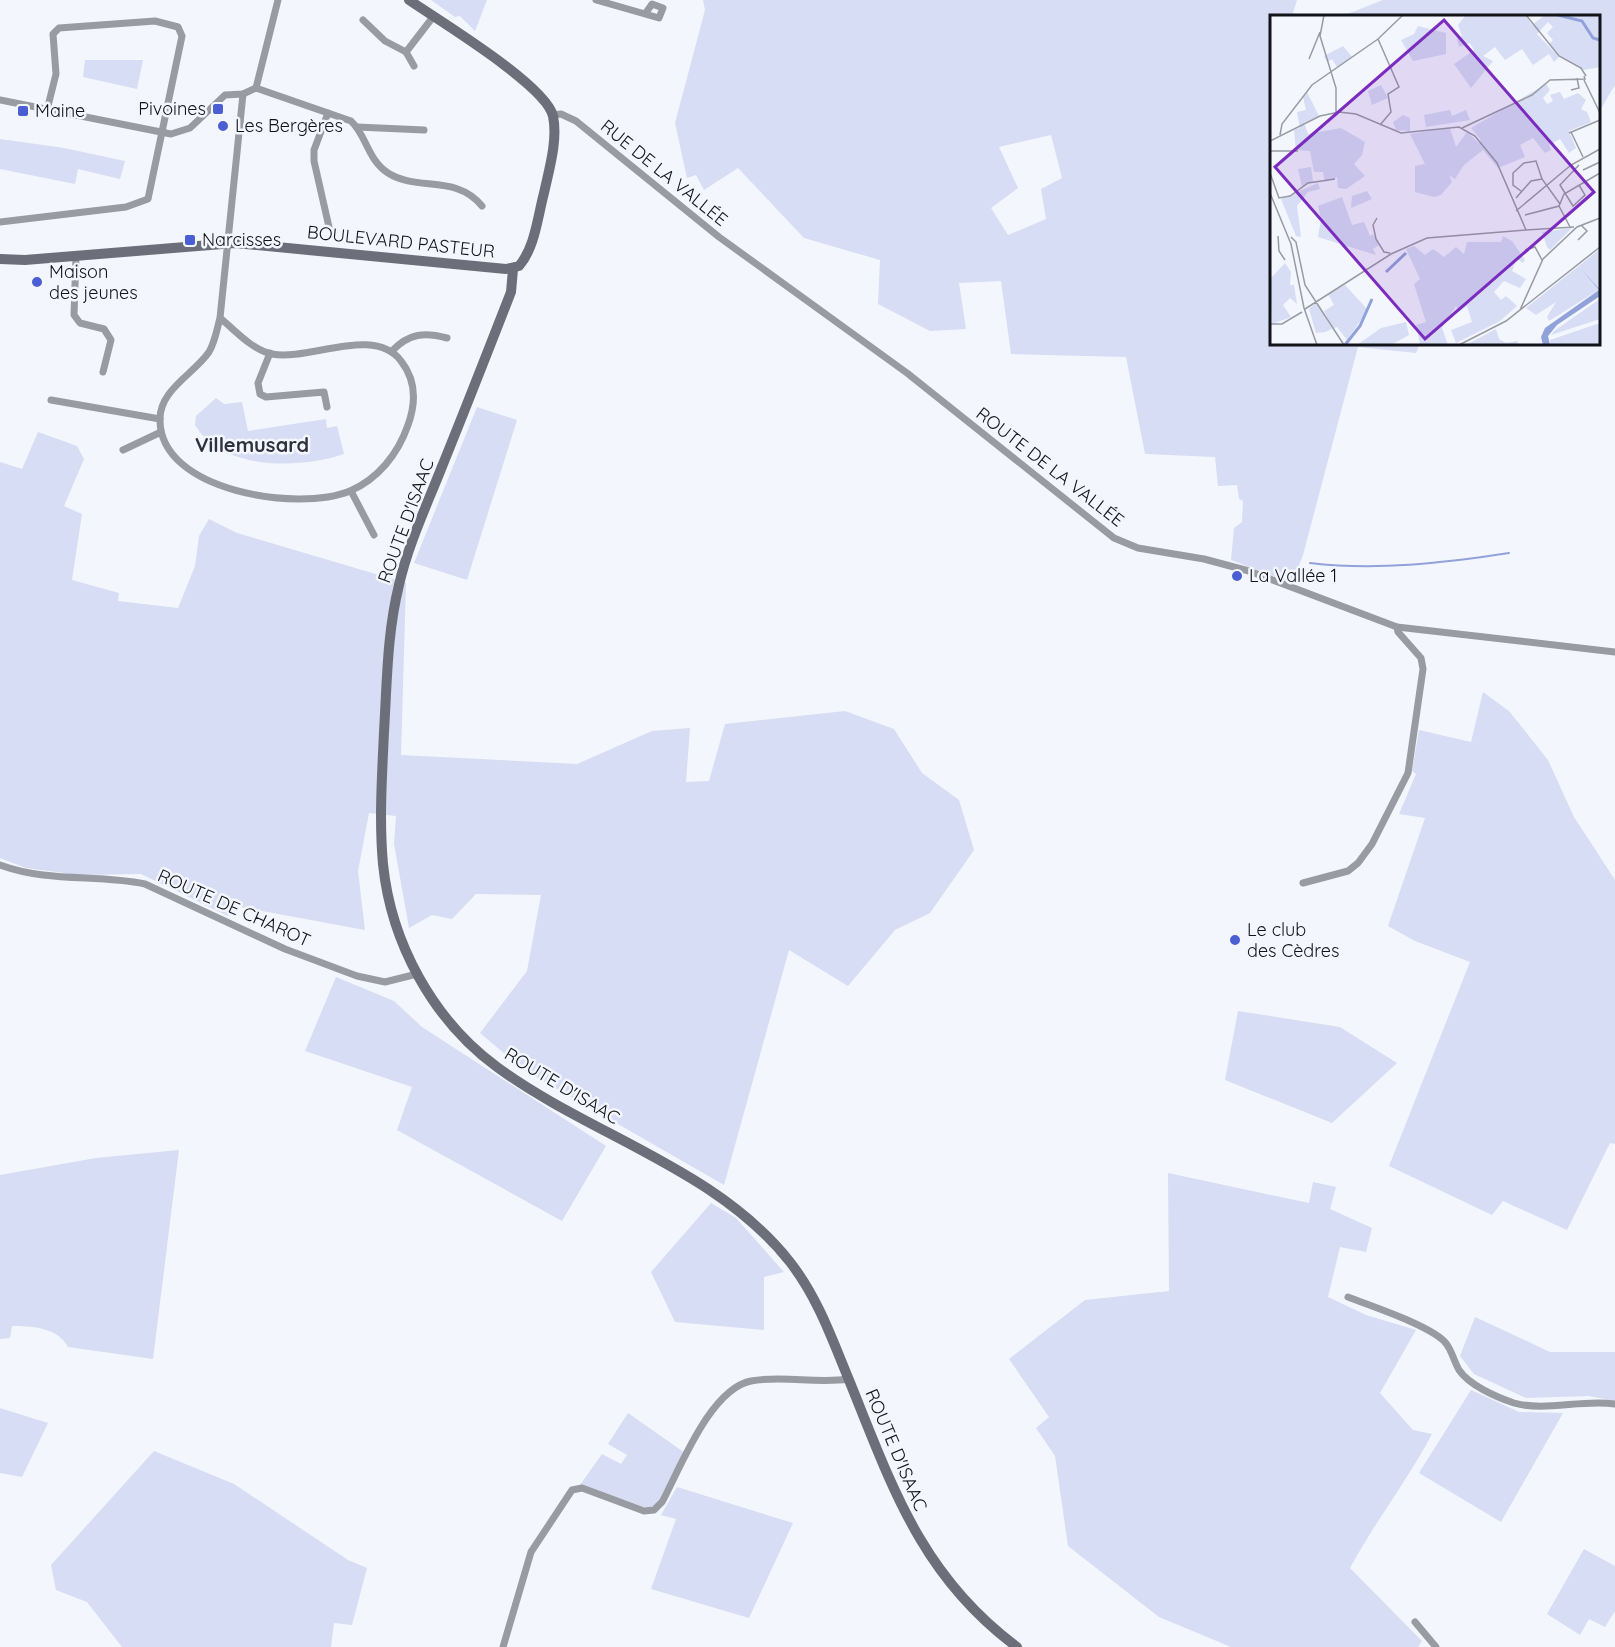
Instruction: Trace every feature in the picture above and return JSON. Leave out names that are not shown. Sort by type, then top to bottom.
[{"type":"street","points":[[256,88],[278,0]]},
{"type":"street","points":[[409,0],[521,78],[543,99],[553,116],[551,156],[537,219],[527,254],[519,266],[513,269]]},
{"type":"street","points":[[597,0],[645,14]]},
{"type":"street","points":[[406,52],[433,16]]},
{"type":"street","points":[[363,20],[385,41],[406,52],[414,66]]},
{"type":"street","points":[[0,222],[126,207],[148,200],[164,133],[182,36],[178,27],[155,21],[59,28],[53,34],[56,74],[46,110]]},
{"type":"street","points":[[0,100],[164,133],[182,132],[225,95],[243,94],[256,88],[351,121],[357,127],[369,153],[388,173],[399,178],[465,190],[482,206]]},
{"type":"street","points":[[220,318],[252,344],[270,353],[290,355],[360,345],[377,345],[392,351],[410,374],[414,402],[402,442],[381,470],[351,491],[316,498],[267,498],[217,485],[190,471],[177,459],[161,432],[160,419],[165,400],[172,390],[201,363],[210,349],[220,318],[243,94]]},
{"type":"street","points":[[328,113],[314,150],[314,161],[329,227]]},
{"type":"street","name":"RUE DE LA VALLÉE","points":[[553,116],[561,114],[576,121],[754,263]]},
{"type":"street","points":[[357,127],[424,130]]},
{"type":"street","name":"BOULEVARD PASTEUR","points":[[0,259],[76,256],[226,243],[513,269]]},
{"type":"street","points":[[76,256],[74,315],[80,323],[104,329],[111,340],[103,372]]},
{"type":"street","name":"ROUTE DE LA VALLÉE","points":[[754,263],[907,373],[1114,538],[1138,548],[1238,568],[1397,627],[1615,652]]},
{"type":"street","name":"ROUTE D'ISAAC","points":[[513,269],[512,292],[418,527],[399,585],[393,616],[384,735],[382,849],[386,890],[396,927],[417,974],[441,1011],[491,1062],[564,1108],[712,1191],[756,1225],[787,1258],[815,1300],[900,1504],[925,1550],[967,1602],[1005,1643],[1017,1647]]},
{"type":"street","points":[[392,351],[403,341],[425,332],[447,338]]},
{"type":"street","points":[[270,353],[258,383],[261,394],[266,398],[324,392],[327,407]]},
{"type":"street","points":[[51,400],[160,419]]},
{"type":"street","points":[[123,450],[161,432]]},
{"type":"street","points":[[351,491],[374,535]]},
{"type":"street","points":[[1303,883],[1336,876],[1358,863],[1372,844],[1408,773],[1423,669],[1421,658],[1404,640],[1397,627]]},
{"type":"street","name":"ROUTE DE CHAROT","points":[[0,865],[39,876],[127,880],[145,884],[274,944],[357,976],[385,982],[417,974]]},
{"type":"street","points":[[1348,1297],[1432,1333],[1451,1349],[1459,1370],[1469,1381],[1510,1401],[1524,1406],[1595,1402],[1615,1404]]},
{"type":"street","points":[[503,1647],[531,1552],[572,1490],[582,1488],[644,1511],[654,1510],[662,1502],[707,1416],[728,1394],[751,1381],[849,1379]]},
{"type":"street","points":[[1415,1622],[1436,1647]]},
{"type":"shaded area","points":[[431,0],[487,0],[475,31],[460,16],[455,17]]},
{"type":"shaded area","points":[[703,0],[1297,0],[1292,15],[1270,15],[1270,345],[1420,345],[1416,353],[1358,347],[1303,555],[1292,583],[1231,560],[1234,528],[1242,522],[1243,501],[1239,499],[1237,485],[1218,486],[1215,457],[1145,454],[1126,357],[1011,354],[1001,281],[959,283],[966,329],[930,331],[878,304],[880,260],[804,238],[738,168],[704,190],[696,175],[687,178],[675,123],[705,10]],"holes":[[[1051,135],[1062,178],[1041,189],[1046,219],[1008,235],[991,208],[1018,188],[999,147]]]},
{"type":"shaded area","points":[[1383,0],[1615,0],[1615,85],[1600,110],[1600,15],[1345,15]]},
{"type":"shaded area","points":[[85,60],[143,60],[137,89],[83,77]]},
{"type":"shaded area","points":[[0,139],[64,148],[125,161],[120,179],[78,169],[75,184],[0,169]]},
{"type":"shaded area","points":[[216,398],[224,404],[242,402],[248,431],[326,419],[327,428],[337,426],[344,454],[326,459],[285,464],[243,458],[224,451],[208,440],[195,425],[196,416]]},
{"type":"shaded area","points":[[477,407],[517,420],[467,580],[414,563]]},
{"type":"shaded area","points":[[38,432],[77,446],[84,459],[64,506],[82,514],[72,580],[119,593],[118,601],[178,608],[195,566],[199,536],[209,519],[237,533],[406,583],[401,755],[577,764],[652,731],[690,728],[686,782],[709,781],[725,724],[845,711],[894,729],[922,773],[959,800],[974,850],[930,913],[895,930],[848,986],[789,950],[724,1185],[524,1070],[480,1033],[527,971],[541,895],[476,894],[452,919],[432,915],[409,928],[394,844],[396,816],[369,813],[358,871],[365,930],[235,906],[228,916],[141,874],[79,875],[26,868],[0,858],[0,462],[22,469]]},
{"type":"shaded area","points":[[1483,692],[1509,711],[1548,760],[1574,817],[1615,880],[1615,1144],[1610,1143],[1567,1230],[1503,1201],[1492,1215],[1389,1166],[1470,962],[1415,941],[1388,926],[1425,818],[1399,814],[1416,774],[1412,771],[1419,730],[1471,742]]},
{"type":"shaded area","points":[[336,977],[394,1001],[422,1027],[606,1146],[562,1221],[397,1130],[412,1087],[305,1051]]},
{"type":"shaded area","points":[[1238,1011],[1340,1027],[1397,1063],[1332,1123],[1225,1080]]},
{"type":"shaded area","points":[[179,1150],[153,1359],[68,1347],[58,1335],[35,1327],[12,1326],[10,1338],[0,1339],[0,1175],[96,1158]]},
{"type":"shaded area","points":[[1168,1173],[1309,1203],[1313,1182],[1336,1187],[1330,1209],[1372,1228],[1366,1252],[1340,1247],[1328,1297],[1366,1315],[1416,1330],[1380,1393],[1413,1430],[1432,1434],[1350,1568],[1422,1641],[1418,1647],[1231,1647],[1159,1617],[1068,1546],[1055,1456],[1036,1428],[1049,1417],[1009,1359],[1085,1300],[1169,1291]]},
{"type":"shaded area","points":[[711,1203],[736,1218],[784,1272],[764,1277],[764,1330],[675,1322],[651,1272]]},
{"type":"shaded area","points":[[1475,1317],[1550,1352],[1615,1352],[1615,1401],[1589,1396],[1526,1398],[1474,1374],[1460,1356]]},
{"type":"shaded area","points":[[1471,1390],[1519,1412],[1563,1413],[1501,1522],[1419,1473]]},
{"type":"shaded area","points":[[0,1408],[48,1423],[22,1477],[0,1473]]},
{"type":"shaded area","points":[[628,1413],[685,1453],[656,1505],[647,1508],[580,1485],[602,1454],[621,1464],[627,1455],[608,1444]]},
{"type":"shaded area","points":[[154,1451],[234,1484],[348,1560],[367,1568],[352,1625],[334,1623],[331,1647],[122,1647],[87,1602],[56,1590],[51,1565]]},
{"type":"shaded area","points":[[677,1487],[793,1523],[749,1618],[651,1589],[676,1519],[661,1515]]},
{"type":"shaded area","points":[[1584,1549],[1615,1566],[1615,1611],[1605,1627],[1589,1619],[1580,1635],[1547,1614]]},
{"type":"waterway","points":[[1310,563],[1360,566],[1410,565],[1509,553]]},
{"type":"place","name":"Pivoines","points":[[218,109]]},
{"type":"place","name":"Maine","points":[[23,111]]},
{"type":"place","name":"Les Bergères","points":[[223,126]]},
{"type":"place","name":"Narcisses","points":[[190,240]]},
{"type":"place","name":"Maison des jeunes","points":[[37,282]]},
{"type":"place","name":"La Vallée 1","points":[[1237,576]]},
{"type":"place","name":"Le club des Cèdres","points":[[1235,940]]},
{"type":"district","name":"Villemusard","points":[[252,445]]}]
